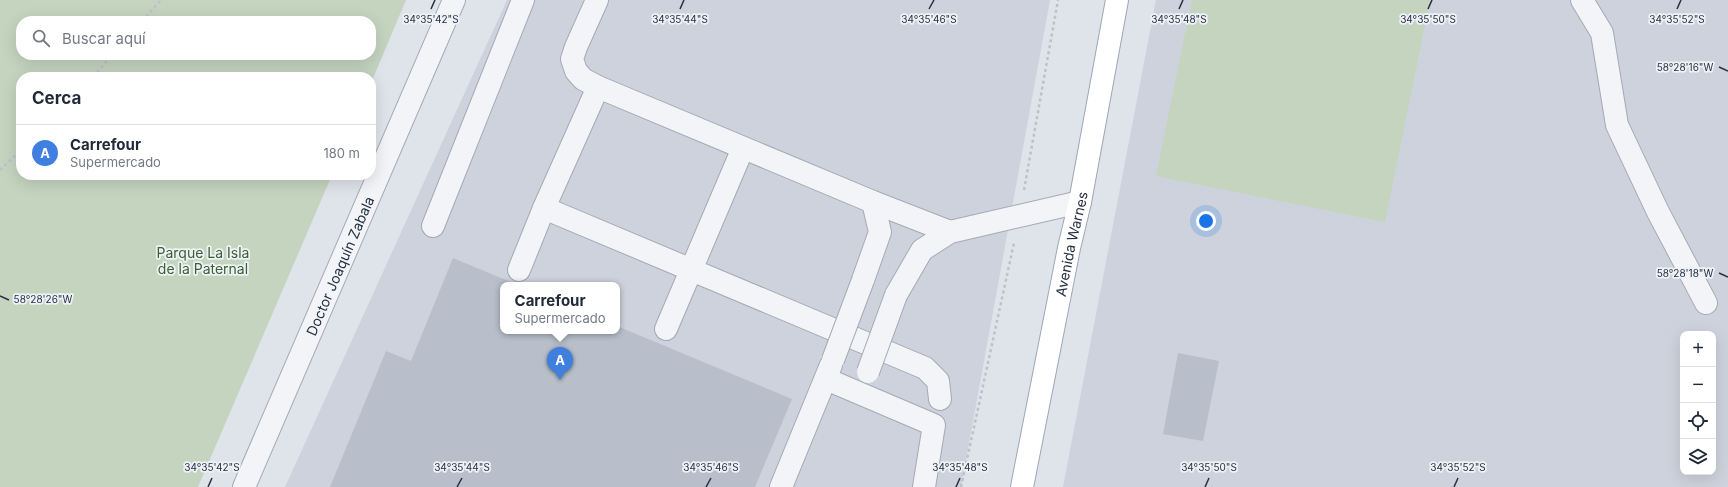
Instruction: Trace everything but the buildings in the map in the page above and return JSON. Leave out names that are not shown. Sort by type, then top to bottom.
[{"type":"main road","name":"Avenida Warnes","points":[[1022,487],[1067,256],[1080,202],[1117,0]]},
{"type":"street","name":"Doctor Joaquín Zabala","points":[[244,487],[454,0]]},
{"type":"street","points":[[433,226],[524,0]]},
{"type":"street","points":[[597,0],[572,59],[576,71],[583,79],[598,87],[743,148],[950,232]]},
{"type":"street","points":[[1582,0],[1602,33],[1617,125],[1658,212],[1706,303]]},
{"type":"street","points":[[519,270],[544,208],[598,87]]},
{"type":"street","points":[[666,329],[743,148]]},
{"type":"street","points":[[781,487],[830,370],[880,232],[873,202]]},
{"type":"street","points":[[861,393],[896,295],[922,250],[950,232],[1080,202]]},
{"type":"street","points":[[544,208],[926,368],[938,380],[940,399]]},
{"type":"street","points":[[830,370],[861,393],[934,425],[924,487]]},
{"type":"path","points":[[147,16],[161,0]]},
{"type":"path","points":[[1024,190],[1058,0]]},
{"type":"path","points":[[97,72],[108,60]]},
{"type":"path","points":[[0,170],[16,155]]},
{"type":"path","points":[[961,487],[1014,243]]},
{"type":"shaded area","points":[[507,0],[1050,0],[961,487],[285,487]]},
{"type":"shaded area","points":[[1156,0],[1728,0],[1728,487],[1063,487]]},
{"type":"green space","name":"Parque La Isla de la Paternal","points":[[0,0],[406,0],[376,72],[16,72],[16,180],[330,180],[198,487],[0,487]]},
{"type":"green space","points":[[1192,0],[1430,0],[1385,222],[1156,176]]},
{"type":"place","name":"Carrefour","points":[[560,380]]}]
